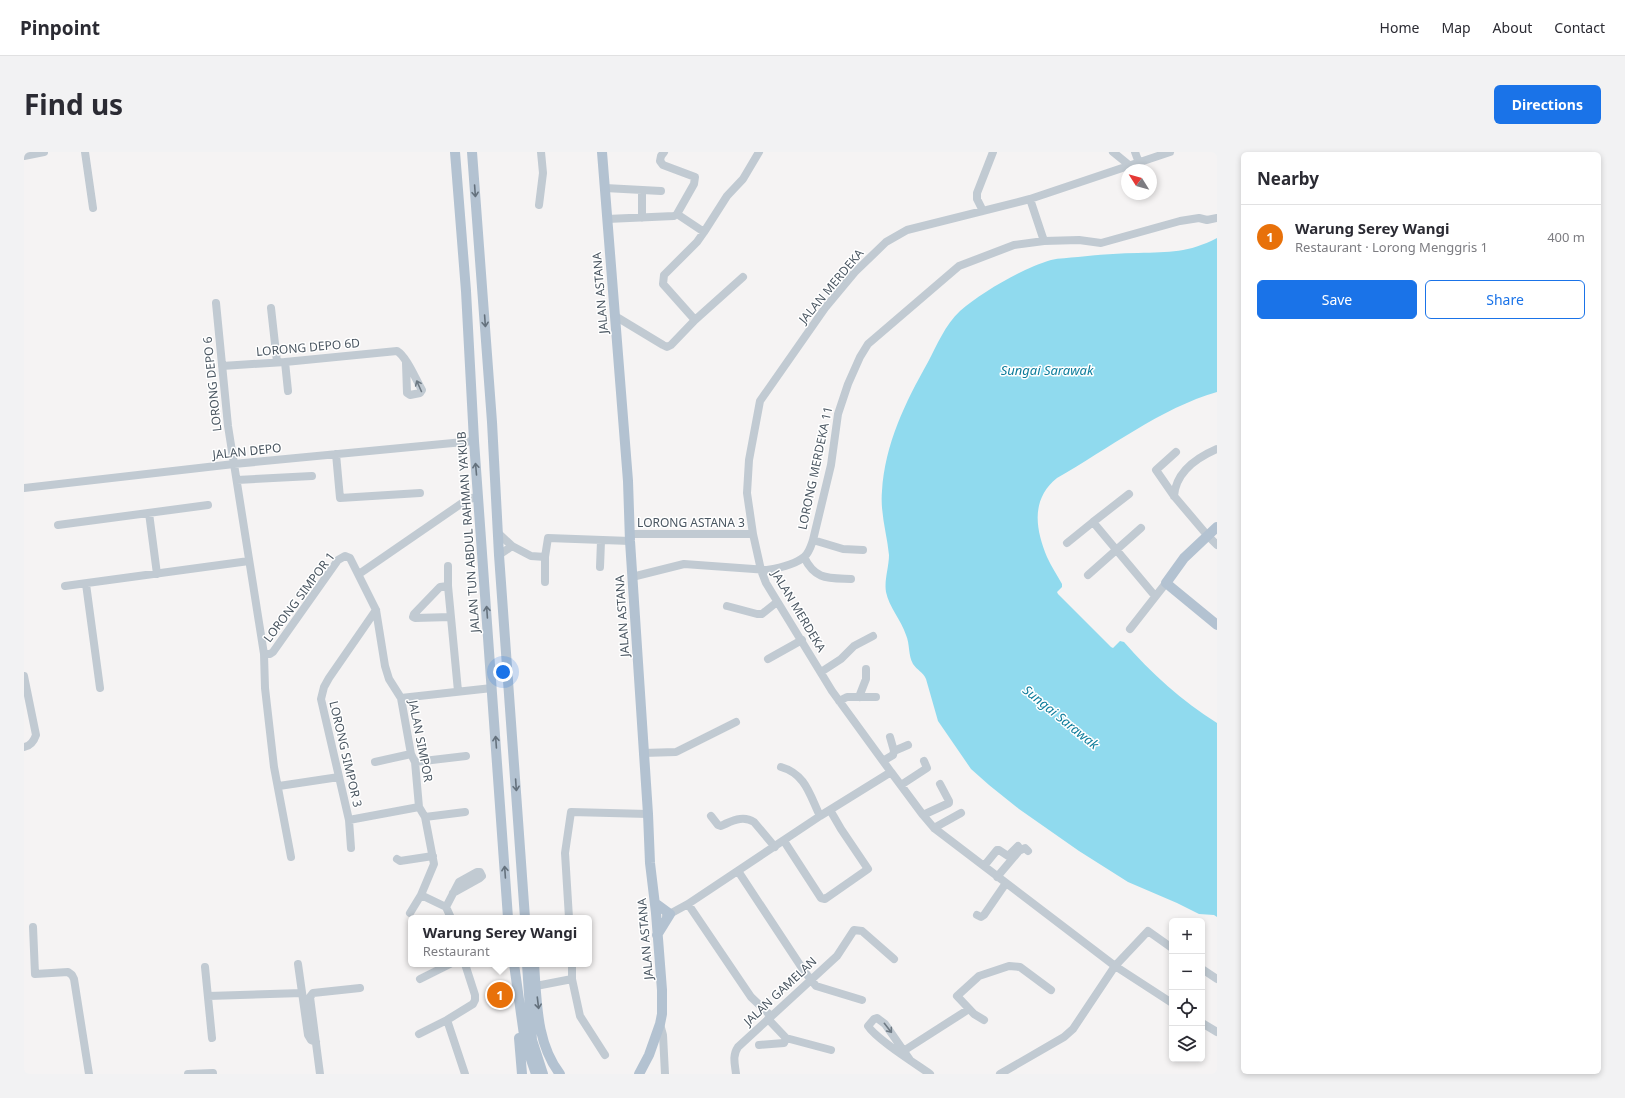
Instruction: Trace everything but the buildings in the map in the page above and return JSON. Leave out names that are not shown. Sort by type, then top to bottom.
[{"type":"main road","name":"JALAN TUN ABDUL RAHMAN YA'KUB","points":[[455,152],[466,292],[474,441],[507,915]]},
{"type":"main road","points":[[472,152],[492,422],[499,555],[525,915]]},
{"type":"main road","name":"JALAN ASTANA","points":[[602,152],[629,491],[632,577],[650,863],[655,903],[662,990],[662,1014],[660,1024],[649,1056],[639,1074]]},
{"type":"main road","points":[[1217,527],[1184,558],[1166,582],[1217,625]]},
{"type":"main road","points":[[655,903],[670,914],[658,935]]},
{"type":"main road","points":[[525,906],[529,915]]},
{"type":"main road","points":[[510,967],[522,1073]]},
{"type":"main road","points":[[514,967],[525,1042],[536,1074]]},
{"type":"main road","points":[[527,967],[532,1040],[543,1074]]},
{"type":"main road","points":[[534,967],[542,1039],[548,1056],[560,1074]]},
{"type":"street","points":[[24,156],[44,152]]},
{"type":"street","points":[[85,152],[93,208]]},
{"type":"street","points":[[539,205],[543,173],[541,152]]},
{"type":"street","points":[[607,219],[674,216],[676,214],[694,184],[695,177],[663,165],[660,161],[664,152]]},
{"type":"street","points":[[695,320],[663,284],[662,279],[664,275],[697,242],[727,196],[743,179],[759,152]]},
{"type":"street","points":[[983,212],[977,199],[977,193],[993,152]]},
{"type":"street","points":[[1113,152],[1128,164]]},
{"type":"street","points":[[1135,152],[1139,163]]},
{"type":"street","name":"JALAN MERDEKA","points":[[1134,164],[1170,152]]},
{"type":"street","name":"JALAN MERDEKA","points":[[1121,168],[1030,199],[907,230],[886,242],[855,272],[825,308],[760,401],[749,460],[747,493],[753,534],[761,570],[766,583],[839,701],[923,816],[934,828],[1115,966],[1169,1001]]},
{"type":"street","points":[[605,188],[661,191]]},
{"type":"street","points":[[642,191],[642,218]]},
{"type":"street","points":[[1030,199],[1044,241]]},
{"type":"street","points":[[676,214],[704,232]]},
{"type":"street","name":"LORONG MERDEKA 11","points":[[804,557],[810,550],[813,540],[831,465],[838,414],[848,384],[860,356],[868,344],[959,266],[1014,245],[1044,241],[1079,240],[1101,243],[1180,221],[1199,218],[1207,220],[1217,218]]},
{"type":"street","points":[[615,316],[667,347],[671,345],[695,320],[743,277]]},
{"type":"street","name":"LORONG DEPO 6","points":[[216,303],[222,366],[237,480]]},
{"type":"street","points":[[271,308],[288,391]]},
{"type":"street","name":"LORONG DEPO 6D","points":[[222,366],[397,351],[401,354],[406,363]]},
{"type":"street","name":"JALAN DEPO","points":[[24,488],[234,464],[474,441]]},
{"type":"street","points":[[1174,496],[1174,488],[1181,474],[1203,455],[1217,449]]},
{"type":"street","points":[[1176,452],[1156,470],[1174,496],[1217,545]]},
{"type":"street","points":[[336,454],[340,498],[420,493]]},
{"type":"street","points":[[237,480],[312,476]]},
{"type":"street","name":"LORONG SIMPOR 1","points":[[237,480],[264,654],[270,654],[273,652],[338,560],[345,556],[350,558]]},
{"type":"street","points":[[1067,543],[1129,494]]},
{"type":"street","points":[[359,574],[465,501],[478,496]]},
{"type":"street","points":[[58,525],[208,505]]},
{"type":"street","points":[[149,513],[158,574]]},
{"type":"street","points":[[1093,522],[1155,596]]},
{"type":"street","points":[[1088,575],[1141,528]]},
{"type":"street","points":[[498,533],[512,546],[531,556],[545,557],[545,582]]},
{"type":"street","name":"LORONG ASTANA 3","points":[[545,557],[548,538],[601,541],[630,537],[753,534]]},
{"type":"street","points":[[813,540],[843,549],[863,550]]},
{"type":"street","points":[[600,567],[601,541]]},
{"type":"street","points":[[499,555],[512,546]]},
{"type":"street","points":[[632,577],[684,564],[761,570],[778,568],[804,557],[809,568],[817,575],[832,578],[851,579]]},
{"type":"street","name":"JALAN SIMPOR","points":[[350,558],[376,610],[385,666],[389,679],[401,698],[411,754],[415,762],[419,807],[425,817],[433,856],[433,869],[410,913]]},
{"type":"street","points":[[65,586],[249,561]]},
{"type":"street","points":[[448,566],[450,617],[458,691]]},
{"type":"street","points":[[1130,629],[1166,582]]},
{"type":"street","points":[[86,584],[100,688]]},
{"type":"street","points":[[448,586],[440,587],[413,617],[450,617]]},
{"type":"street","points":[[727,606],[762,614],[777,602]]},
{"type":"street","name":"LORONG SIMPOR 3","points":[[351,848],[349,820],[321,700],[329,678],[376,610]]},
{"type":"street","points":[[821,672],[841,659],[854,646],[873,636]]},
{"type":"street","points":[[768,659],[802,640]]},
{"type":"street","points":[[264,654],[265,688],[274,767],[279,786],[291,857]]},
{"type":"street","points":[[859,697],[866,679],[866,669]]},
{"type":"street","points":[[24,676],[36,735],[34,741],[26,747]]},
{"type":"street","points":[[401,698],[492,688]]},
{"type":"street","points":[[839,701],[847,697],[876,697]]},
{"type":"street","points":[[643,753],[676,752],[736,722]]},
{"type":"street","points":[[890,737],[894,751]]},
{"type":"street","points":[[883,761],[891,757],[894,751],[908,745]]},
{"type":"street","points":[[376,762],[411,754]]},
{"type":"street","points":[[415,762],[466,756]]},
{"type":"street","points":[[901,785],[927,768],[924,760]]},
{"type":"street","points":[[781,767],[793,772],[803,780],[820,816]]},
{"type":"street","points":[[656,921],[688,904],[820,816],[891,772]]},
{"type":"street","points":[[279,786],[338,777]]},
{"type":"street","points":[[923,816],[949,803],[940,784]]},
{"type":"street","points":[[349,820],[419,807]]},
{"type":"street","points":[[784,840],[821,898],[825,899],[868,869],[830,810]]},
{"type":"street","points":[[425,817],[465,812]]},
{"type":"street","points":[[569,915],[565,853],[571,812],[648,814]]},
{"type":"street","points":[[934,828],[961,813]]},
{"type":"street","points":[[711,816],[718,826],[744,818],[750,819],[775,847]]},
{"type":"street","points":[[984,866],[997,850],[1008,856],[1018,846]]},
{"type":"street","points":[[997,876],[1019,851],[1024,848],[1028,851]]},
{"type":"street","points":[[396,859],[400,862],[433,856]]},
{"type":"street","points":[[738,870],[810,980],[816,986],[862,1000]]},
{"type":"street","points":[[977,915],[981,917],[984,915],[1006,883]]},
{"type":"street","points":[[446,907],[453,893]]},
{"type":"street","points":[[420,895],[446,907],[450,915]]},
{"type":"street","points":[[688,904],[751,997],[786,1038],[831,1050]]},
{"type":"street","points":[[33,927],[35,974],[68,972],[74,979],[89,1074]]},
{"type":"street","name":"JALAN GAMELAN","points":[[736,1074],[734,1052],[738,1047],[837,956],[854,930],[862,931],[894,959]]},
{"type":"street","points":[[1000,1074],[1069,1033],[1115,966],[1148,931],[1169,946]]},
{"type":"street","points":[[298,964],[308,1035],[311,1040],[316,1042]]},
{"type":"street","points":[[984,1020],[969,1009],[957,996],[979,976],[1009,966],[1020,967],[1051,990]]},
{"type":"street","points":[[205,967],[212,1038]]},
{"type":"street","points":[[420,979],[444,967]]},
{"type":"street","points":[[419,1034],[447,1020],[473,1004],[475,1000],[466,967]]},
{"type":"street","points":[[572,967],[572,979],[580,1016],[605,1055]]},
{"type":"street","points":[[1205,971],[1217,979]]},
{"type":"street","points":[[536,986],[572,979]]},
{"type":"street","points":[[320,1074],[310,997],[311,994],[360,988]]},
{"type":"street","points":[[208,996],[302,993]]},
{"type":"street","points":[[905,1050],[969,1009]]},
{"type":"street","points":[[910,1060],[905,1050],[885,1024],[877,1018],[874,1019],[868,1026],[873,1033],[910,1060],[930,1074]]},
{"type":"street","points":[[447,1020],[465,1074]]},
{"type":"street","points":[[660,1024],[663,1035],[665,1074]]},
{"type":"street","points":[[1205,1025],[1217,1032]]},
{"type":"street","points":[[758,1045],[784,1043],[786,1038]]},
{"type":"street","points":[[188,1074],[213,1073]]},
{"type":"water","name":"Sungai Sarawak","points":[[1217,238],[1217,392],[1196,399],[1155,419],[1057,478],[1043,495],[1039,505],[1038,525],[1043,546],[1062,584],[1062,587],[1057,592],[1058,594],[1111,647],[1113,648],[1120,641],[1124,642],[1145,665],[1168,686],[1217,723],[1217,917],[1214,915],[1199,914],[1128,882],[1079,851],[1019,809],[971,769],[938,721],[926,679],[913,664],[910,657],[906,635],[892,608],[886,592],[889,555],[883,515],[882,491],[887,457],[904,408],[946,329],[960,311],[969,304],[991,289],[1016,275],[1051,260],[1108,254],[1179,251],[1197,247]]},
{"type":"place","name":"Warung Serey Wangi","points":[[500,995]]}]
